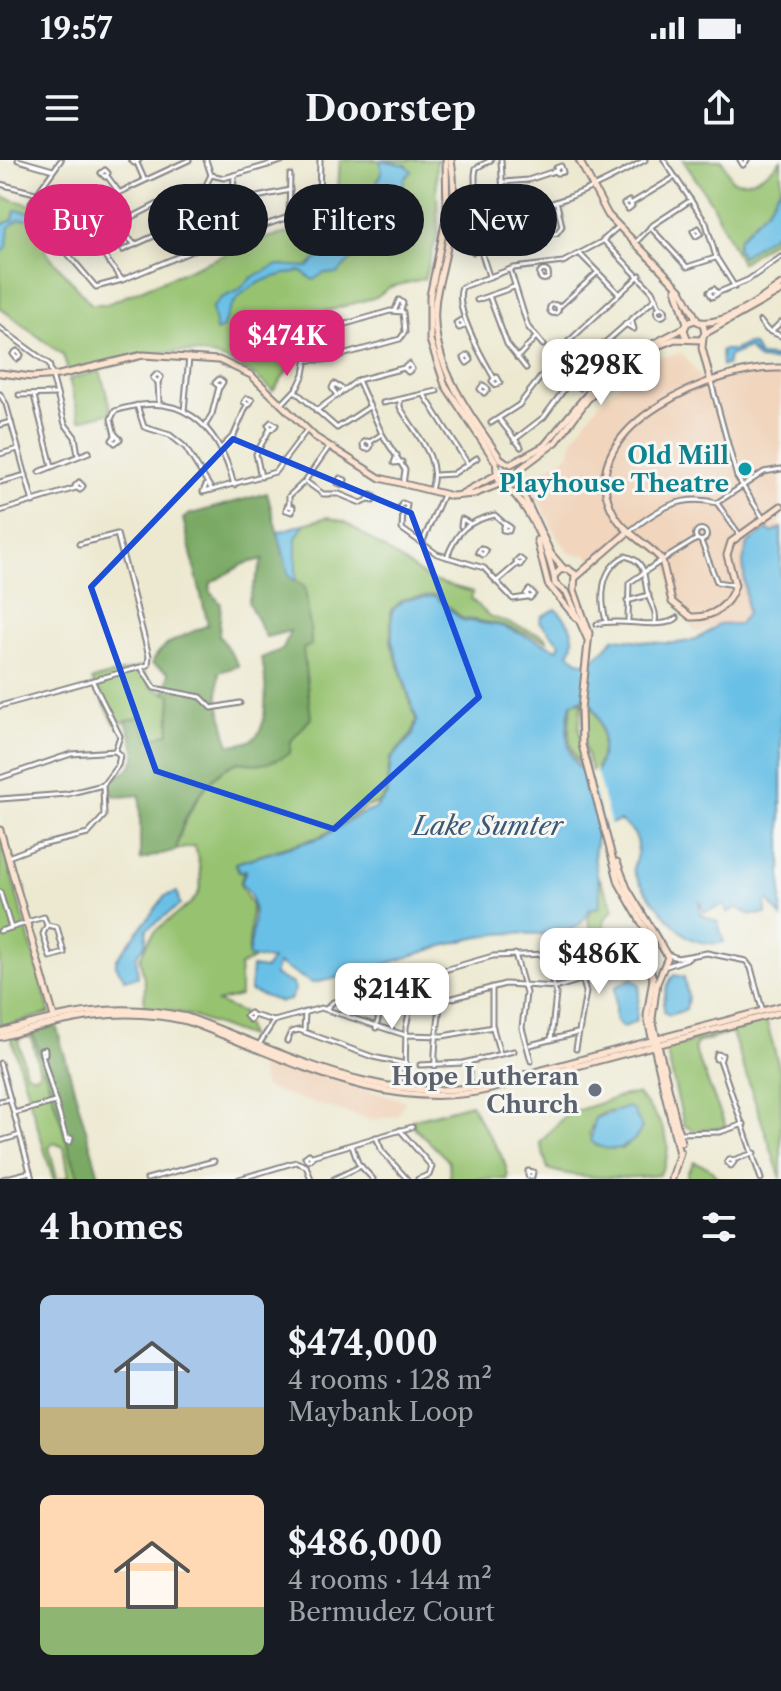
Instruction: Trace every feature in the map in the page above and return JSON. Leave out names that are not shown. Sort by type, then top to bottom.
[{"type":"main road","points":[[448,160],[453,215],[434,310],[438,348],[452,386],[500,458],[509,464],[517,477],[551,554],[576,578]]},
{"type":"main road","points":[[448,160],[447,214],[430,296],[430,340],[445,385],[496,462],[496,472],[503,484],[517,494],[555,584],[564,590],[588,640]]},
{"type":"main road","points":[[580,161],[593,190],[618,227],[672,281],[699,321],[704,335],[704,360]]},
{"type":"main road","points":[[452,496],[483,485],[496,472],[544,446],[600,379],[622,360],[686,325],[699,321],[710,323],[736,312],[781,285]]},
{"type":"main road","points":[[0,373],[52,376],[134,356],[207,357],[238,366],[308,430],[370,473],[443,495],[474,494],[517,477],[520,469],[556,442],[587,400],[621,368],[645,351],[675,339],[690,340],[704,335],[781,291]]},
{"type":"main road","points":[[684,299],[690,340],[704,360],[711,382]]},
{"type":"main road","points":[[781,368],[751,370],[711,382],[672,396],[651,409],[633,426],[611,458],[606,478],[607,497],[628,532],[662,560],[669,597],[687,616],[703,617],[717,612],[727,603],[735,585],[727,555],[731,542],[781,506]]},
{"type":"main road","points":[[535,531],[548,584],[585,632]]},
{"type":"main road","points":[[628,532],[590,562],[573,586],[585,616],[588,640],[581,709],[582,745],[627,888],[650,922],[665,952],[665,968],[652,1006],[656,1042]]},
{"type":"main road","points":[[554,576],[590,562]]},
{"type":"main road","points":[[564,590],[573,586]]},
{"type":"main road","points":[[0,830],[54,1020]]},
{"type":"main road","points":[[614,853],[619,883],[645,924],[650,953],[647,1004],[679,1135],[679,1154],[672,1179]]},
{"type":"main road","points":[[650,953],[665,952]]},
{"type":"main road","points":[[650,968],[665,968]]},
{"type":"main road","points":[[0,1034],[107,1007],[158,1010],[187,1017],[377,1091],[426,1097],[473,1093],[656,1042]]},
{"type":"main road","points":[[259,1046],[378,1086],[426,1092],[480,1086],[781,1009]]},
{"type":"street","points":[[18,160],[53,170]]},
{"type":"street","points":[[43,184],[61,160]]},
{"type":"street","points":[[131,160],[138,161],[144,179]]},
{"type":"street","points":[[132,185],[173,163],[189,160]]},
{"type":"street","points":[[206,160],[211,175],[217,179],[285,160]]},
{"type":"street","points":[[319,184],[320,160]]},
{"type":"street","points":[[476,184],[476,168],[491,160]]},
{"type":"street","points":[[501,160],[504,182],[528,180],[555,171]]},
{"type":"street","points":[[580,161],[587,160]]},
{"type":"street","points":[[557,233],[562,226],[557,204],[593,190],[645,160]]},
{"type":"street","points":[[664,160],[708,228],[716,257],[735,287]]},
{"type":"street","points":[[740,160],[743,165],[747,160]]},
{"type":"street","points":[[208,184],[211,175]]},
{"type":"street","points":[[234,175],[234,184]]},
{"type":"street","points":[[290,175],[290,184]]},
{"type":"street","points":[[107,176],[113,184]]},
{"type":"street","points":[[632,203],[675,177]]},
{"type":"street","points":[[0,184],[24,190]]},
{"type":"street","points":[[635,243],[650,227],[691,200]]},
{"type":"street","points":[[487,386],[493,380],[466,322],[460,289],[510,269],[543,269],[603,240],[618,227]]},
{"type":"street","points":[[650,227],[687,267],[716,257]]},
{"type":"street","points":[[700,231],[708,228]]},
{"type":"street","points":[[132,246],[148,239]]},
{"type":"street","points":[[603,240],[640,275],[660,308]]},
{"type":"street","points":[[132,242],[135,245]]},
{"type":"street","points":[[579,253],[619,294]]},
{"type":"street","points":[[70,256],[96,287],[122,280],[180,256]]},
{"type":"street","points":[[103,256],[122,280]]},
{"type":"street","points":[[482,256],[489,276]]},
{"type":"street","points":[[717,293],[735,287],[781,257]]},
{"type":"street","points":[[510,269],[535,338],[543,345]]},
{"type":"street","points":[[558,308],[597,273]]},
{"type":"street","points":[[491,423],[523,400],[569,341],[640,275]]},
{"type":"street","points":[[477,300],[514,287]]},
{"type":"street","points":[[489,296],[496,322],[526,368]]},
{"type":"street","points":[[569,341],[589,356],[656,298]]},
{"type":"street","points":[[282,404],[295,391],[315,333],[398,310],[405,317],[405,332],[400,339],[324,360],[306,360]]},
{"type":"street","points":[[625,324],[634,329],[631,319]]},
{"type":"street","points":[[760,321],[771,332],[781,336]]},
{"type":"street","points":[[771,332],[781,322]]},
{"type":"street","points":[[0,328],[48,362],[78,455]]},
{"type":"street","points":[[517,358],[535,338]]},
{"type":"street","points":[[19,351],[23,346]]},
{"type":"street","points":[[471,357],[480,353]]},
{"type":"street","points":[[184,411],[189,357]]},
{"type":"street","points":[[551,361],[580,388]]},
{"type":"street","points":[[316,411],[358,380],[404,368]]},
{"type":"street","points":[[358,380],[382,434],[397,455],[394,463],[402,462],[405,470],[403,484]]},
{"type":"street","points":[[514,440],[544,417],[571,380]]},
{"type":"street","points":[[158,382],[159,402]]},
{"type":"street","points":[[711,382],[741,486],[763,518]]},
{"type":"street","points":[[336,394],[332,388],[334,384],[343,389]]},
{"type":"street","points":[[205,426],[212,414],[219,387]]},
{"type":"street","points":[[295,391],[337,428],[369,407]]},
{"type":"street","points":[[383,403],[437,391]]},
{"type":"street","points":[[19,395],[57,393]]},
{"type":"street","points":[[0,394],[33,502]]},
{"type":"street","points":[[34,396],[52,466]]},
{"type":"street","points":[[425,396],[468,464]]},
{"type":"street","points":[[400,401],[400,407],[433,459],[436,475],[431,492]]},
{"type":"street","points":[[115,435],[112,414],[137,405],[159,402],[184,411],[205,426],[221,448],[234,485]]},
{"type":"street","points":[[137,405],[144,427],[170,435],[189,450],[206,485],[203,492],[261,478],[280,467],[308,430]]},
{"type":"street","points":[[221,448],[234,435],[247,405]]},
{"type":"street","points":[[499,419],[521,447]]},
{"type":"street","points":[[0,425],[11,422]]},
{"type":"street","points":[[261,478],[256,454],[270,429]]},
{"type":"street","points":[[370,442],[382,434]]},
{"type":"street","points":[[289,505],[289,496],[305,481],[329,447]]},
{"type":"street","points":[[0,454],[18,449]]},
{"type":"street","points":[[39,472],[89,452]]},
{"type":"street","points":[[436,475],[450,475],[477,458]]},
{"type":"street","points":[[628,532],[667,505],[689,500],[717,503],[764,472],[781,469]]},
{"type":"street","points":[[0,482],[26,475]]},
{"type":"street","points":[[305,481],[323,494],[339,494],[361,503],[369,500]]},
{"type":"street","points":[[339,494],[341,485]]},
{"type":"street","points":[[0,511],[76,488]]},
{"type":"street","points":[[422,544],[443,495]]},
{"type":"street","points":[[717,503],[739,534]]},
{"type":"street","points":[[403,510],[401,527],[422,544],[447,557],[477,565],[513,599],[527,597]]},
{"type":"street","points":[[447,557],[462,527],[469,523],[495,515],[505,524]]},
{"type":"street","points":[[0,706],[148,665],[149,656],[117,534],[79,544]]},
{"type":"street","points":[[628,620],[629,583],[699,540],[717,582],[735,585]]},
{"type":"street","points":[[477,565],[481,555]]},
{"type":"street","points":[[606,621],[602,596],[610,568],[625,556],[638,562],[645,571],[655,610],[655,623]]},
{"type":"street","points":[[496,582],[517,564]]},
{"type":"street","points":[[627,601],[649,595]]},
{"type":"street","points":[[597,624],[628,620],[669,623],[677,618]]},
{"type":"street","points":[[142,669],[154,688],[201,697],[212,708],[240,703]]},
{"type":"street","points":[[93,682],[119,732],[119,746],[115,751]]},
{"type":"street","points":[[0,778],[71,754],[115,751],[120,755],[119,763],[103,785],[104,816],[91,832],[8,857]]},
{"type":"street","points":[[0,799],[67,794],[103,785]]},
{"type":"street","points":[[0,892],[11,928]]},
{"type":"street","points":[[0,931],[44,917],[47,925],[43,934],[50,957],[64,953],[57,927],[47,925]]},
{"type":"street","points":[[326,1009],[329,1003],[437,972],[515,954],[575,953],[593,946]]},
{"type":"street","points":[[665,952],[677,958],[707,953],[748,962],[763,1014]]},
{"type":"street","points":[[575,953],[586,993],[576,1049]]},
{"type":"street","points":[[590,977],[650,953]]},
{"type":"street","points":[[515,954],[526,996],[522,1029],[531,1061]]},
{"type":"street","points":[[546,955],[554,987],[551,1040]]},
{"type":"street","points":[[665,968],[696,955]]},
{"type":"street","points":[[442,1001],[492,987],[523,983],[554,987],[633,964],[650,968]]},
{"type":"street","points":[[435,1066],[434,1036],[442,1001],[437,972]]},
{"type":"street","points":[[405,1079],[406,1035],[412,1001],[408,980]]},
{"type":"street","points":[[492,987],[493,1027],[500,1054]]},
{"type":"street","points":[[376,1028],[382,1006],[379,989]]},
{"type":"street","points":[[347,1017],[351,997]]},
{"type":"street","points":[[253,1015],[274,1021],[326,1009],[376,1028],[406,1035],[434,1036],[493,1027]]},
{"type":"street","points":[[304,1031],[305,1012]]},
{"type":"street","points":[[259,1046],[274,1021]]},
{"type":"street","points":[[287,1041],[294,1030],[304,1031],[369,1056],[406,1064]]},
{"type":"street","points":[[528,1045],[577,1033]]},
{"type":"street","points":[[420,1065],[469,1062],[514,1051]]},
{"type":"street","points":[[42,1054],[66,1138]]},
{"type":"street","points":[[720,1060],[761,1179]]},
{"type":"street","points":[[468,1088],[471,1074],[469,1062]]},
{"type":"street","points":[[0,1063],[32,1179]]},
{"type":"street","points":[[471,1074],[480,1086]]},
{"type":"street","points":[[0,1101],[10,1099]]},
{"type":"street","points":[[14,1113],[55,1102]]},
{"type":"street","points":[[679,1135],[720,1132],[744,1124]]},
{"type":"street","points":[[312,1156],[412,1127]]},
{"type":"street","points":[[400,1130],[433,1169],[429,1175],[418,1179]]},
{"type":"street","points":[[0,1141],[20,1135]]},
{"type":"street","points":[[376,1137],[382,1151],[407,1179]]},
{"type":"street","points":[[351,1145],[361,1166],[373,1179]]},
{"type":"street","points":[[733,1160],[754,1153]]},
{"type":"street","points":[[147,1179],[214,1161]]},
{"type":"street","points":[[239,1179],[296,1162],[306,1166],[311,1179]]},
{"type":"street","points":[[334,1179],[361,1166]]},
{"type":"street","points":[[3,1179],[30,1172]]},
{"type":"highlighted area","points":[[233,439],[411,513],[479,697],[334,829],[156,771],[91,587]]},
{"type":"shaded area","points":[[682,353],[703,381],[729,373],[730,378],[781,372],[781,528],[771,534],[769,530],[748,543],[743,562],[747,613],[737,625],[718,624],[696,633],[672,596],[668,564],[662,555],[634,534],[594,564],[588,555],[571,554],[557,537],[528,480],[569,455],[573,439],[598,404],[625,378],[657,358]]},
{"type":"shaded area","points":[[256,1051],[360,1089],[405,1100],[398,1116],[371,1120],[264,1088]]},
{"type":"green space","points":[[340,160],[442,160],[436,162],[438,233],[424,279],[390,287],[376,297],[299,319],[287,371],[273,391],[249,372],[225,360],[200,353],[150,354],[68,371],[63,355],[0,308],[0,196],[24,203],[24,256],[49,256],[91,304],[107,304],[221,256],[268,256],[268,238],[284,234],[284,256],[424,256],[424,184],[338,184]]},
{"type":"green space","points":[[683,160],[722,160],[732,180],[745,181],[758,178],[781,160],[781,235],[741,263],[711,202]]},
{"type":"green space","points":[[100,371],[112,412],[80,420],[69,379]]},
{"type":"green space","points":[[267,493],[289,576],[305,587],[311,645],[303,649],[311,718],[291,741],[290,753],[265,763],[239,762],[216,776],[189,811],[176,850],[140,860],[140,795],[113,795],[110,781],[134,762],[135,749],[126,721],[140,717],[149,740],[169,733],[171,695],[165,694],[169,672],[152,664],[156,656],[176,640],[208,625],[183,519]],"holes":[[[263,559],[248,602],[266,637],[290,631],[283,649],[261,658],[266,697],[264,719],[258,734],[249,741],[229,745],[218,699],[219,672],[239,666],[219,635],[221,604],[210,591],[211,583],[244,564]]]},
{"type":"green space","points":[[327,517],[345,522],[430,580],[473,592],[471,599],[489,616],[542,635],[548,641],[502,625],[462,618],[435,595],[404,599],[391,610],[391,642],[416,720],[412,734],[390,759],[386,794],[379,803],[366,807],[322,836],[235,863],[239,872],[244,871],[240,884],[252,906],[248,957],[257,957],[240,966],[240,996],[217,1002],[243,1013],[249,1037],[186,1014],[144,1006],[145,985],[140,958],[153,933],[191,902],[200,888],[195,846],[176,850],[183,826],[197,799],[215,776],[235,763],[271,761],[289,753],[291,741],[311,718],[302,665],[303,649],[311,637],[305,587],[296,581],[296,538],[304,524]]},
{"type":"green space","points":[[141,667],[152,688],[171,694],[169,734],[149,740],[140,717],[115,724],[92,680]]},
{"type":"green space","points":[[581,701],[579,728],[587,773],[575,757],[570,741],[572,703]]},
{"type":"green space","points":[[583,701],[596,714],[602,735],[601,757],[592,773],[584,744]]},
{"type":"green space","points":[[0,835],[50,1013],[0,1028]]},
{"type":"green space","points":[[599,877],[614,908],[605,919],[600,949],[596,947],[588,920],[590,910],[600,907]]},
{"type":"green space","points":[[766,1020],[781,1074],[781,1179],[732,1033],[697,1043],[694,1049],[726,1127],[694,1131],[684,1125],[666,1049]]},
{"type":"green space","points":[[56,1025],[100,1179],[79,1179],[32,1031]]},
{"type":"green space","points":[[32,1031],[79,1179],[59,1179],[69,1177],[64,1147],[54,1143],[49,1147],[57,1179],[53,1179],[11,1037]],"holes":[[[31,1037],[40,1072],[35,1076],[26,1073],[18,1040]]]},
{"type":"green space","points":[[637,1094],[664,1131],[668,1152],[659,1175],[602,1177],[548,1169],[540,1143],[566,1114]],"holes":[[[607,1111],[634,1116],[642,1128],[622,1149],[596,1146],[589,1134],[595,1118]]]},
{"type":"green space","points":[[471,1104],[499,1151],[508,1179],[450,1179],[449,1161],[415,1128],[412,1120]]},
{"type":"green space","points":[[694,1162],[708,1167],[719,1179],[688,1179],[687,1173]]},
{"type":"water","points":[[380,160],[406,165],[412,171],[404,179],[404,184],[376,184],[382,173]]},
{"type":"water","points":[[781,186],[781,229],[742,256],[737,248],[739,238],[768,208]]},
{"type":"water","points":[[15,210],[24,211],[24,219],[9,227],[7,247],[0,255],[0,225],[13,220]]},
{"type":"water","points":[[320,256],[366,256],[351,260],[337,274],[324,273],[313,280],[301,271],[262,281],[241,294],[233,303],[223,328],[216,331],[212,308],[221,298],[238,291],[251,278],[277,265],[308,267]]},
{"type":"water","points":[[746,344],[753,345],[759,356],[781,358],[781,362],[759,360],[748,348],[729,356],[727,365],[722,366],[721,350],[735,350]]},
{"type":"water","points":[[304,524],[296,538],[296,581],[289,576],[278,532]]},
{"type":"water","name":"Lake Sumter","points":[[781,528],[781,917],[769,901],[766,902],[766,914],[751,915],[737,908],[727,913],[724,905],[704,912],[699,900],[700,914],[718,922],[724,942],[706,943],[688,937],[641,884],[633,868],[638,847],[635,836],[620,821],[598,827],[594,857],[600,890],[599,907],[589,909],[583,921],[574,928],[550,934],[509,933],[474,938],[312,983],[278,964],[274,975],[293,984],[295,990],[290,1000],[280,1002],[250,991],[252,967],[265,969],[272,960],[248,957],[253,928],[252,899],[241,884],[246,870],[240,871],[236,863],[323,837],[375,809],[387,795],[391,759],[413,735],[417,720],[392,641],[392,611],[404,600],[435,596],[462,620],[501,626],[558,649],[560,643],[540,622],[542,616],[556,609],[565,618],[573,635],[569,653],[578,661],[590,664],[615,638],[656,643],[682,642],[706,633],[718,624],[739,624],[747,613],[743,562],[748,543],[768,529],[772,533]],"holes":[[[587,698],[601,725],[603,744],[596,774],[589,775],[574,761],[567,733],[571,703]]]},
{"type":"water","points":[[177,892],[180,905],[147,929],[145,944],[136,956],[138,977],[125,979],[116,966],[116,960],[165,896]]},
{"type":"water","points":[[674,975],[684,977],[688,996],[686,1010],[669,1015],[664,1012],[665,997]]},
{"type":"water","points":[[632,978],[640,985],[636,1021],[623,1028],[615,1020],[615,987]]},
{"type":"water","points":[[628,1107],[633,1110],[642,1128],[633,1141],[613,1149],[591,1141],[595,1118]]},
{"type":"pier","points":[[595,767],[611,825],[604,827],[587,770],[593,772]]},
{"type":"place","name":"Old Mill Playhouse Theatre","points":[[745,469]]},
{"type":"place","name":"Hope Lutheran Church","points":[[595,1090]]}]
